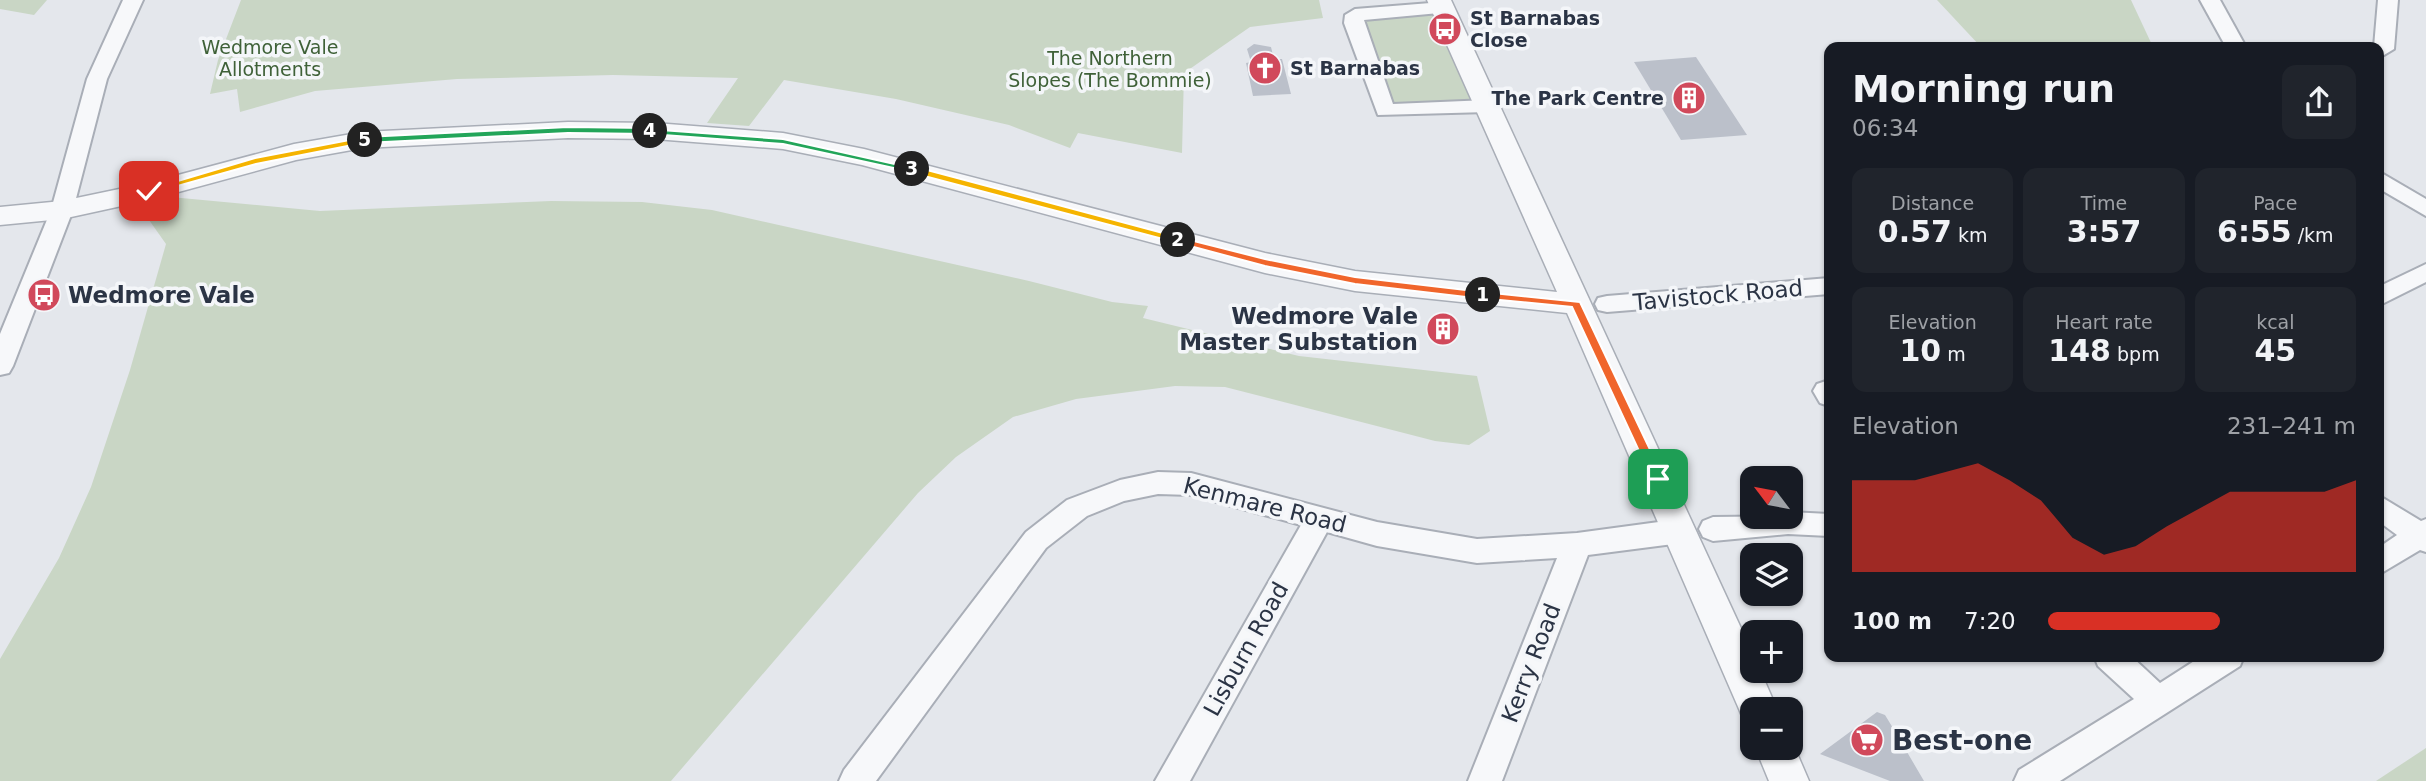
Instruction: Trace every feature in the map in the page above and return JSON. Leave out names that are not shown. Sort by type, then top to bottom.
[{"type":"street","points":[[2,358],[61,209],[97,79],[134,0]]},
{"type":"street","points":[[2210,0],[2233,42]]},
{"type":"street","points":[[2384,49],[2388,0]]},
{"type":"street","points":[[1488,106],[1385,111],[1354,23],[1355,15],[1441,4],[1488,106],[1576,304],[1681,531],[1753,697]]},
{"type":"street","points":[[0,216],[61,209],[149,191],[281,155],[363,140],[555,130],[654,131],[783,141],[864,157],[1265,263],[1333,276],[1576,304]]},
{"type":"street","points":[[2384,181],[2426,209]]},
{"type":"street","points":[[2384,295],[2426,272]]},
{"type":"street","name":"Tavistock Road","points":[[1607,304],[1824,286]]},
{"type":"street","name":"Kenmare Road","points":[[856,781],[1036,540],[1077,508],[1132,488],[1178,482],[1214,488],[1377,534],[1466,550],[1577,545],[1681,531]]},
{"type":"street","points":[[2384,510],[2424,536],[2384,559]]},
{"type":"street","name":"Lisburn Road","points":[[1172,781],[1320,518]]},
{"type":"street","points":[[1713,529],[1788,523],[1824,525]]},
{"type":"street","name":"Kerry Road","points":[[1485,781],[1577,545]]},
{"type":"street","points":[[2116,662],[2158,701]]},
{"type":"street","points":[[2031,781],[2220,662]]},
{"type":"street","points":[[1780,760],[1789,781]]},
{"type":"green space","points":[[0,0],[47,0],[34,15],[0,9]]},
{"type":"green space","name":"The Northern Slopes (The Bommie)","points":[[241,0],[1319,0],[1323,18],[1250,27],[1184,73],[1182,153],[1078,133],[1070,148],[1009,125],[896,99],[784,80],[749,126],[707,123],[738,78],[613,75],[457,79],[315,91],[240,112],[237,89],[210,94],[218,60]]},
{"type":"green space","points":[[1937,0],[2131,0],[2151,42],[1976,42]]},
{"type":"green space","points":[[1435,12],[1475,101],[1401,107],[1392,104],[1357,17]]},
{"type":"green space","points":[[160,196],[320,211],[551,201],[642,202],[712,210],[1112,302],[1148,306],[1143,318],[1299,356],[1477,376],[1490,431],[1469,445],[1435,441],[1225,387],[1175,386],[1076,399],[1013,417],[956,457],[918,493],[671,781],[0,781],[0,659],[59,558],[91,487],[130,370],[166,244],[137,203]]},
{"type":"green space","points":[[2426,748],[2426,781],[2376,781]]},
{"type":"building","name":"St Barnabas","points":[[1254,44],[1271,47],[1274,59],[1282,59],[1291,94],[1253,96],[1246,63],[1251,62],[1247,49]]},
{"type":"building","name":"The Park Centre","points":[[1696,57],[1747,135],[1681,140],[1634,62]]},
{"type":"building","name":"Wedmore Vale Master Substation","points":[[1435,314],[1455,317],[1451,344],[1431,341]]},
{"type":"building","name":"Best-one","points":[[1877,712],[1885,715],[1896,733],[1894,747],[1907,752],[1924,781],[1890,781],[1820,754]]},
{"type":"place","name":"St Barnabas Close","points":[[1445,29]]},
{"type":"place","name":"St Barnabas","points":[[1265,68]]},
{"type":"place","name":"The Park Centre","points":[[1689,98]]},
{"type":"place","name":"Wedmore Vale","points":[[44,295]]},
{"type":"place","name":"Wedmore Vale Master Substation","points":[[1443,329]]},
{"type":"place","name":"Best-one","points":[[1867,740]]},
{"type":"route","points":[[149,191],[294,152],[393,137],[605,130],[783,141],[864,157],[1067,208],[1265,263],[1355,281],[1576,304],[1658,479]]},
{"type":"park label","name":"Wedmore Vale Allotments","points":[[270,58]]}]
